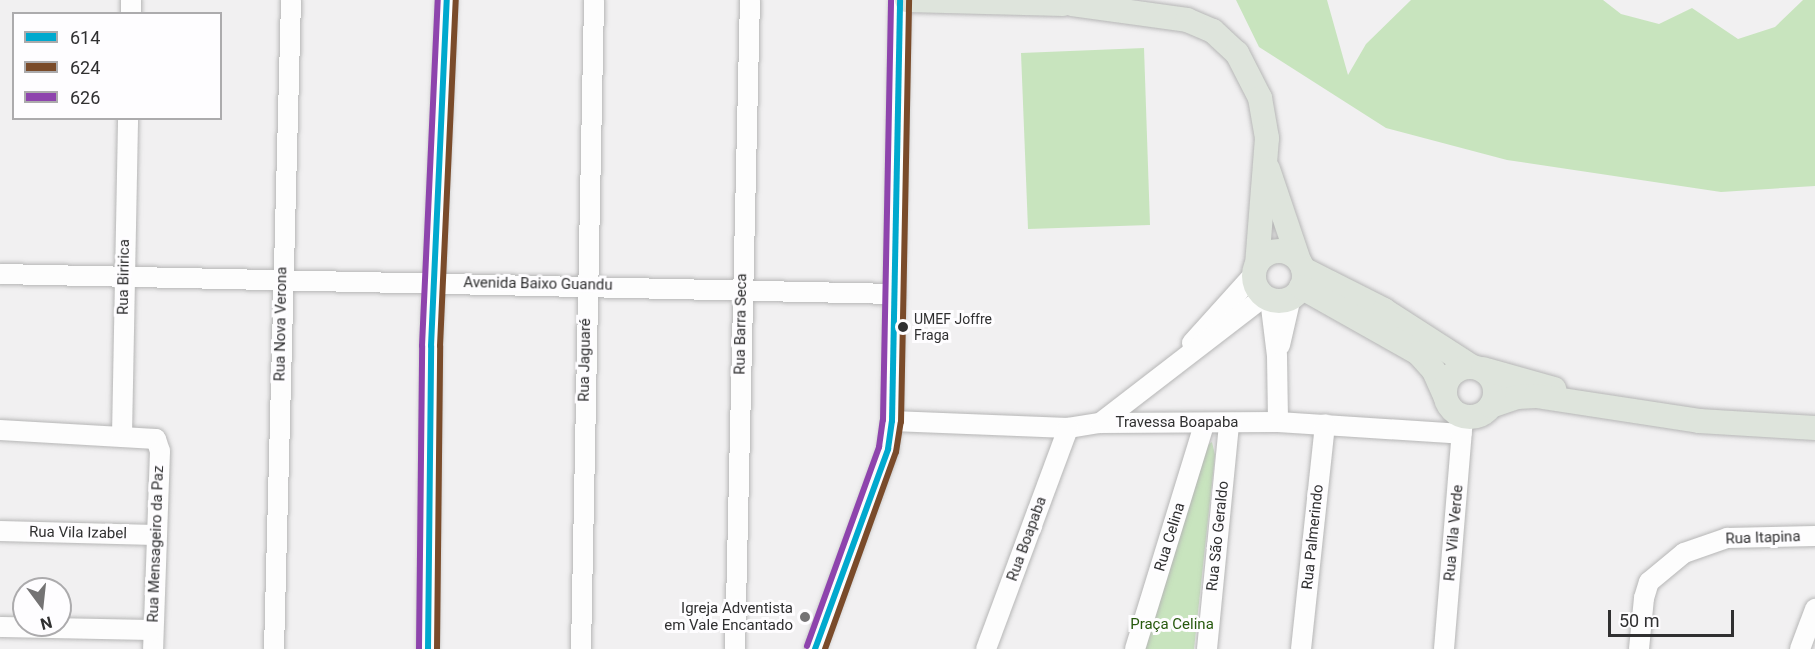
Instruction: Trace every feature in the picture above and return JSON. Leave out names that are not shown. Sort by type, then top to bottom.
[{"type":"main road","points":[[907,0],[1067,2],[1166,16]]},
{"type":"main road","points":[[1128,0],[1166,16],[1213,31],[1237,53],[1260,98],[1267,138],[1267,166],[1284,288]]},
{"type":"main road","points":[[1267,166],[1259,213],[1256,268],[1259,290],[1284,288],[1384,310],[1477,368],[1495,386],[1491,406]]},
{"type":"main road","points":[[1256,268],[1264,256],[1283,251],[1284,288]]},
{"type":"main road","points":[[1284,288],[1418,353],[1434,370],[1444,396],[1462,425],[1491,406],[1526,395],[1602,404],[1699,421],[1815,429]]},
{"type":"main road","points":[[1444,396],[1451,375],[1477,368],[1602,404]]},
{"type":"street","name":"Rua Nova Verona","points":[[274,649],[291,0]]},
{"type":"street","points":[[428,649],[434,283],[447,0]]},
{"type":"street","name":"Rua Jaguaré","points":[[581,649],[586,284],[594,0]]},
{"type":"street","name":"Rua Barra Seca","points":[[735,649],[741,290],[750,0]]},
{"type":"street","points":[[815,649],[888,449],[892,421],[900,0]]},
{"type":"street","name":"Rua Biririca","points":[[122,435],[128,120]]},
{"type":"street","points":[[1170,368],[1256,268]]},
{"type":"street","name":"Avenida Baixo Guandu","points":[[0,274],[124,278],[586,284],[895,294]]},
{"type":"street","points":[[1278,422],[1277,356],[1284,288]]},
{"type":"street","points":[[1100,423],[1170,368],[1284,288]]},
{"type":"street","name":"Travessa Boapaba","points":[[892,421],[1068,428],[1100,423],[1204,425],[1278,422],[1462,425]]},
{"type":"street","name":"Rua São Geraldo","points":[[1207,649],[1229,423]]},
{"type":"street","name":"Rua Palmerindo","points":[[1301,649],[1324,424]]},
{"type":"street","name":"Rua Celina","points":[[1135,649],[1204,425]]},
{"type":"street","name":"Rua Vila Verde","points":[[1444,649],[1462,425]]},
{"type":"street","name":"Rua Boapaba","points":[[986,649],[1068,428]]},
{"type":"street","points":[[0,430],[122,435]]},
{"type":"street","name":"Rua Mensageiro da Paz","points":[[122,435],[156,439],[160,451],[155,535],[153,640]]},
{"type":"street","name":"Rua Vila Izabel","points":[[0,531],[155,535]]},
{"type":"street","name":"Rua Itapina","points":[[1639,649],[1644,598],[1649,582],[1684,553],[1727,538],[1815,536]]},
{"type":"street","points":[[1800,649],[1815,609]]},
{"type":"street","points":[[0,627],[153,640]]},
{"type":"green space","points":[[1236,0],[1327,0],[1348,75],[1366,44],[1411,0],[1603,0],[1621,14],[1659,24],[1692,8],[1738,39],[1775,27],[1803,0],[1815,0],[1815,186],[1721,192],[1507,160],[1386,128],[1259,47]]},
{"type":"green space","points":[[1144,48],[1150,225],[1028,229],[1021,53]]},
{"type":"green space","name":"Praça Celina","points":[[1212,442],[1215,455],[1194,649],[1139,649],[1203,448]]},
{"type":"transit line","name":"626","points":[[419,649],[422,346],[438,0]]},
{"type":"transit line","name":"614","points":[[428,649],[431,346],[447,0]]},
{"type":"transit line","name":"624","points":[[437,649],[440,346],[456,0]]},
{"type":"transit line","name":"626","points":[[807,646],[879,447],[883,420],[891,0]]},
{"type":"transit line","name":"614","points":[[815,649],[888,449],[892,421],[900,0]]},
{"type":"transit line","name":"624","points":[[825,649],[896,452],[901,422],[909,0]]},
{"type":"place","name":"UMEF Joffre Fraga","points":[[903,327]]},
{"type":"place","name":"Igreja Adventista em Vale Encantado","points":[[805,617]]}]
